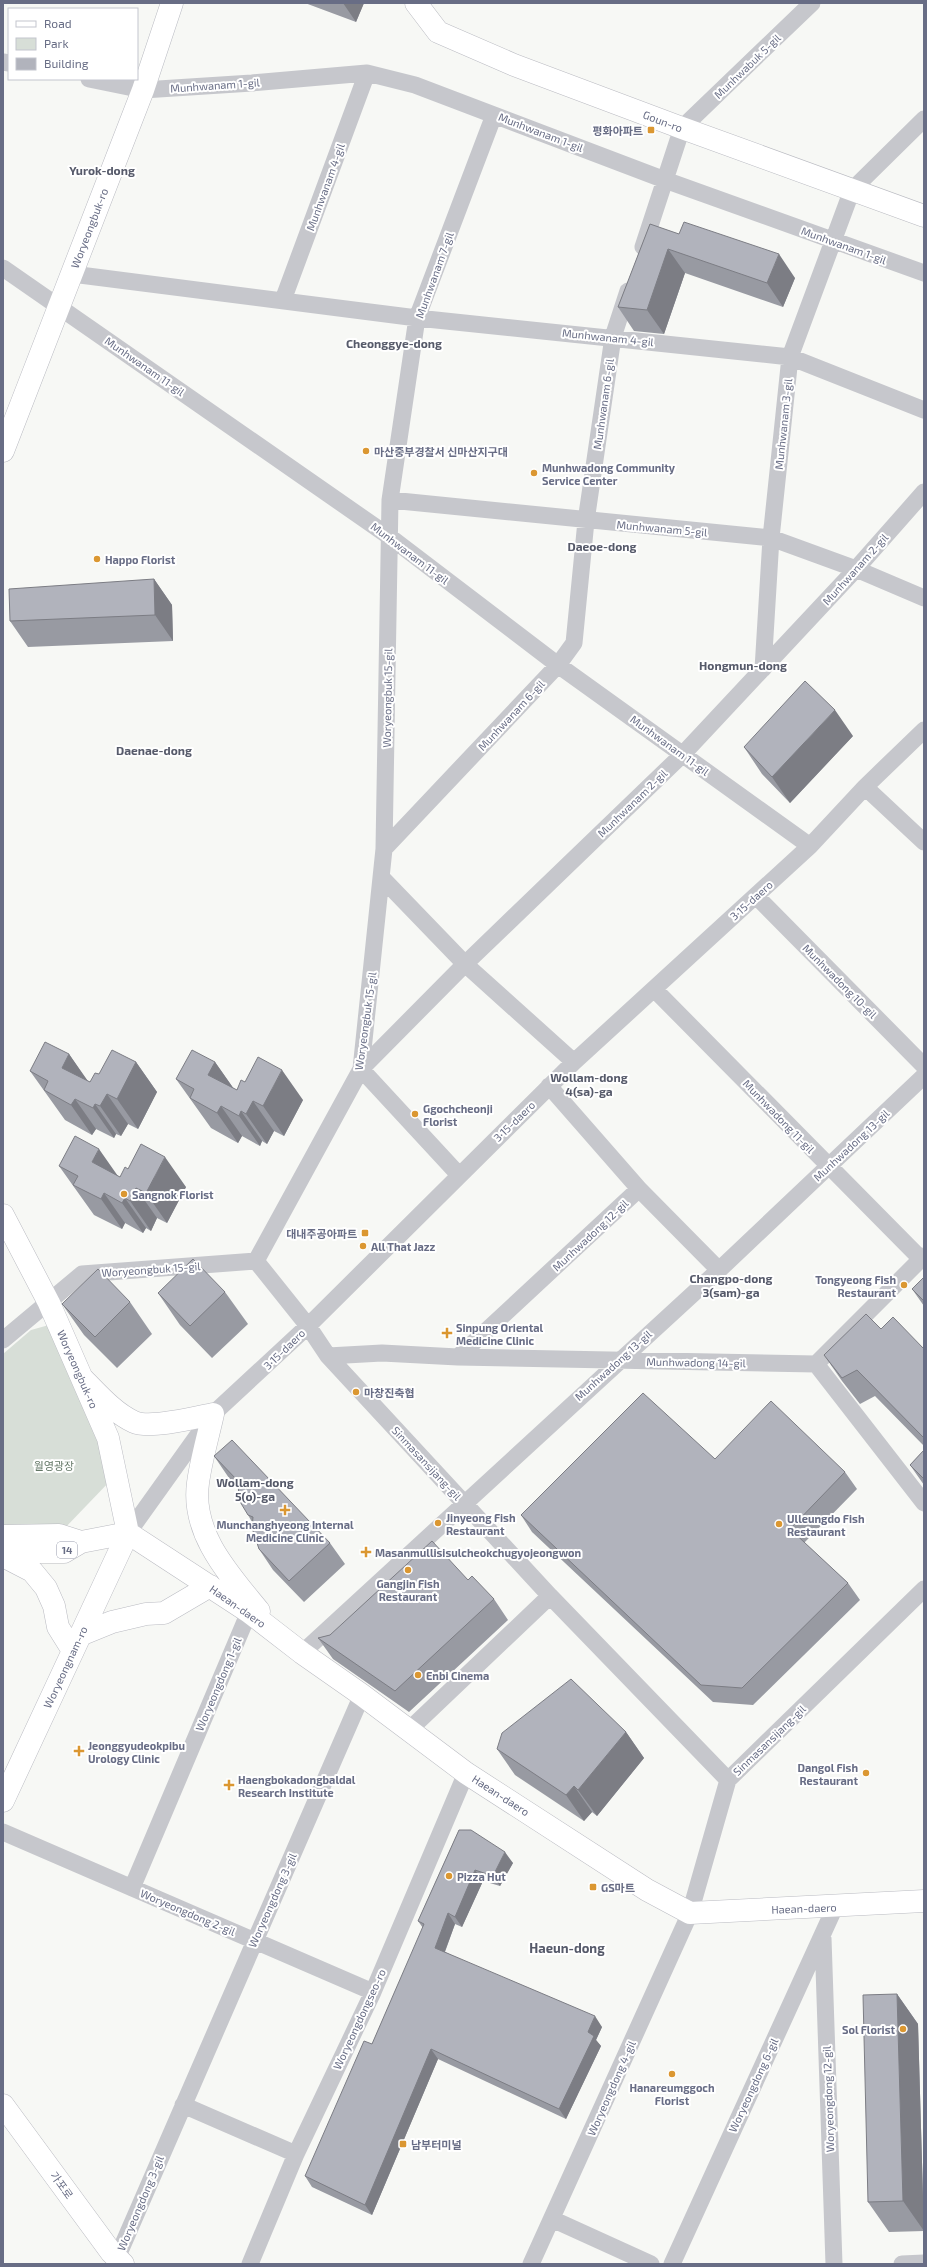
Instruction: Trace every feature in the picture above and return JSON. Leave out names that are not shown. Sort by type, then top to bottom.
[{"type":"main road","name":"Woryeongbuk-ro","points":[[3,451],[143,90],[172,3]]},
{"type":"main road","name":"Goun-ro","points":[[416,3],[438,32],[514,65],[924,216]]},
{"type":"main road","name":"Woryeongbuk-ro","points":[[3,1215],[49,1303],[108,1438],[128,1533]]},
{"type":"main road","points":[[82,1378],[110,1405],[134,1422],[170,1424],[213,1414],[198,1484],[201,1524],[221,1564],[275,1632]]},
{"type":"main road","name":"14","points":[[3,1552],[64,1552],[81,1542],[128,1533]]},
{"type":"main road","name":"Haean-daero","points":[[128,1533],[249,1612],[302,1653],[362,1695],[466,1773],[647,1890],[690,1912],[835,1907],[924,1901]]},
{"type":"main road","name":"Woryeongnam-ro","points":[[3,1801],[128,1533]]},
{"type":"main road","name":"14","points":[[3,1536],[60,1535],[81,1542]]},
{"type":"main road","points":[[3,1556],[32,1571],[46,1588],[54,1606],[58,1628],[76,1643],[112,1622],[146,1614],[164,1613],[210,1586]]},
{"type":"main road","name":"가포로","points":[[3,2104],[120,2261]]},
{"type":"street","name":"Munhwabuk 5-gil","points":[[682,128],[812,3]]},
{"type":"street","name":"Munhwanam 1-gil","points":[[94,80],[143,90],[252,83],[367,73],[415,84],[665,180],[924,273]]},
{"type":"street","name":"Munhwanam 4-gil","points":[[283,300],[367,73]]},
{"type":"street","name":"Munhwanam 7-gil","points":[[390,537],[390,500],[417,318],[494,115]]},
{"type":"street","points":[[852,190],[924,119]]},
{"type":"street","name":"Munhwanam 6-gil","points":[[384,849],[558,665],[574,642],[586,521],[613,338],[682,128]]},
{"type":"street","name":"Munhwanam 3-gil","points":[[763,669],[771,538],[790,357],[852,190]]},
{"type":"street","name":"Munhwanam 11-gil","points":[[3,268],[59,305],[390,537],[558,665],[810,846]]},
{"type":"street","name":"Munhwanam 4-gil","points":[[72,274],[417,318],[790,357],[924,410]]},
{"type":"street","name":"Munhwanam 2-gil","points":[[361,1069],[465,964],[683,754],[856,569],[924,492]]},
{"type":"street","name":"Munhwanam 5-gil","points":[[390,500],[586,521],[771,538],[856,569],[924,598]]},
{"type":"street","name":"Woryeongbuk 15-gil","points":[[3,1340],[82,1274],[256,1261],[361,1069],[384,849],[390,537]]},
{"type":"street","name":"3·15-daero","points":[[128,1533],[213,1414],[308,1326],[459,1174],[574,1062],[810,846],[865,787],[924,730]]},
{"type":"street","points":[[865,787],[924,842]]},
{"type":"street","points":[[382,878],[465,964],[574,1062]]},
{"type":"street","name":"Munhwadong 10-gil","points":[[756,896],[924,1066]]},
{"type":"street","name":"Munhwadong 11-gil","points":[[654,989],[828,1166],[922,1258]]},
{"type":"street","points":[[361,1069],[459,1174]]},
{"type":"street","name":"Munhwadong 13-gil","points":[[302,1653],[618,1360],[719,1270],[924,1076]]},
{"type":"street","points":[[549,1086],[640,1190],[719,1270]]},
{"type":"street","name":"Munhwadong 12-gil","points":[[458,1357],[640,1190]]},
{"type":"street","points":[[922,1258],[816,1364],[924,1503]]},
{"type":"street","name":"Sinmasansijang-gil","points":[[256,1261],[308,1326],[328,1356],[550,1596],[728,1780],[924,1589]]},
{"type":"street","name":"Munhwadong 14-gil","points":[[328,1356],[382,1353],[458,1357],[816,1364]]},
{"type":"street","points":[[409,1730],[550,1596]]},
{"type":"street","name":"Woryeongdong 1-gil","points":[[132,1888],[249,1612]]},
{"type":"street","name":"Woryeongdong 3-gil","points":[[120,2261],[183,2105],[362,1695]]},
{"type":"street","name":"Woryeongdongseo-ro","points":[[250,2264],[296,2154],[373,1992],[466,1773]]},
{"type":"street","name":"Woryeongdong 4-gil","points":[[531,2264],[690,1912],[728,1780]]},
{"type":"street","name":"Woryeongdong 2-gil","points":[[3,1832],[373,1992]]},
{"type":"street","name":"Woryeongdong 6-gil","points":[[672,2264],[835,1907]]},
{"type":"street","name":"Woryeongdong 12-gil","points":[[822,1934],[834,2264]]},
{"type":"street","points":[[183,2105],[296,2154]]},
{"type":"street","points":[[552,2219],[651,2264]]},
{"type":"street","points":[[902,2264],[924,2263]]},
{"type":"green space","name":"월영광장","points":[[49,1325],[97,1424],[111,1480],[63,1530],[3,1528],[3,1354],[31,1330]]},
{"type":"building","points":[[684,222],[779,254],[767,283],[668,249],[647,310],[618,307],[650,224],[679,234]]},
{"type":"building","points":[[154,579],[155,615],[10,621],[9,589]]},
{"type":"building","points":[[805,681],[835,710],[772,777],[744,747]]},
{"type":"building","points":[[45,1042],[69,1054],[62,1068],[90,1082],[95,1073],[99,1074],[112,1050],[136,1062],[117,1099],[107,1094],[100,1106],[95,1104],[93,1108],[75,1099],[71,1105],[44,1090],[48,1081],[30,1071]]},
{"type":"building","points":[[192,1050],[215,1062],[208,1075],[237,1090],[241,1080],[245,1082],[258,1057],[282,1070],[263,1106],[253,1101],[246,1114],[241,1111],[239,1116],[221,1106],[217,1113],[190,1098],[194,1089],[176,1079]]},
{"type":"building","points":[[75,1136],[99,1149],[92,1162],[120,1177],[125,1167],[128,1169],[141,1144],[165,1157],[146,1193],[136,1188],[130,1201],[125,1198],[122,1203],[104,1193],[101,1199],[73,1185],[78,1176],[59,1166]]},
{"type":"building","points":[[193,1259],[225,1292],[190,1326],[158,1293]]},
{"type":"building","points":[[98,1269],[130,1302],[95,1337],[62,1304]]},
{"type":"building","points":[[924,1277],[924,1301],[912,1289]]},
{"type":"building","points":[[866,1314],[881,1329],[893,1317],[924,1349],[924,1438],[857,1370],[842,1378],[824,1355]]},
{"type":"building","points":[[643,1393],[715,1459],[771,1401],[845,1472],[790,1529],[848,1583],[742,1688],[701,1685],[521,1515]]},
{"type":"building","points":[[232,1440],[330,1543],[289,1581],[259,1549],[252,1528],[253,1517],[248,1515],[239,1500],[238,1481],[214,1456]]},
{"type":"building","points":[[924,1450],[924,1479],[910,1465]]},
{"type":"building","points":[[432,1541],[468,1580],[472,1576],[494,1599],[395,1691],[318,1638],[330,1635]]},
{"type":"building","points":[[571,1679],[626,1732],[578,1790],[574,1786],[566,1795],[497,1749],[502,1733]]},
{"type":"building","points":[[459,1830],[471,1830],[505,1852],[493,1876],[475,1870],[455,1917],[448,1913],[435,1948],[595,2016],[588,2032],[594,2036],[559,2109],[431,2049],[365,2205],[305,2176],[364,2041],[372,2044],[424,1924],[418,1921]]},
{"type":"building","points":[[897,1994],[903,2201],[868,2202],[863,1995]]},
{"type":"place","name":"평화아파트","points":[[651,130]]},
{"type":"place","name":"마산중부경찰서 신마산지구대","points":[[366,451]]},
{"type":"place","name":"Munhwadong Community Service Center","points":[[534,473]]},
{"type":"place","name":"Happo Florist","points":[[97,559]]},
{"type":"place","name":"Ggochcheonji Florist","points":[[415,1114]]},
{"type":"place","name":"Sangnok Florist","points":[[124,1194]]},
{"type":"place","name":"대내주공아파트","points":[[365,1233]]},
{"type":"place","name":"All That Jazz","points":[[363,1246]]},
{"type":"place","name":"Tongyeong Fish Restaurant","points":[[904,1285]]},
{"type":"place","name":"Sinpung Oriental Medicine Clinic","points":[[447,1333]]},
{"type":"place","name":"마창진축협","points":[[356,1392]]},
{"type":"place","name":"Munchanghyeong Internal Medicine Clinic","points":[[285,1510]]},
{"type":"place","name":"Jinyeong Fish Restaurant","points":[[438,1523]]},
{"type":"place","name":"Ulleungdo Fish Restaurant","points":[[779,1524]]},
{"type":"place","name":"Masanmullisisulcheokchugyojeongwon","points":[[366,1552]]},
{"type":"place","name":"Gangjin Fish Restaurant","points":[[408,1570]]},
{"type":"place","name":"Enbi Cinema","points":[[418,1675]]},
{"type":"place","name":"Jeonggyudeokpibu Urology Clinic","points":[[79,1751]]},
{"type":"place","name":"Dangol Fish Restaurant","points":[[866,1773]]},
{"type":"place","name":"Haengbokadongbaldal Research Institute","points":[[229,1785]]},
{"type":"place","name":"Pizza Hut","points":[[449,1876]]},
{"type":"place","name":"GS마트","points":[[593,1887]]},
{"type":"place","name":"Sol Florist","points":[[903,2029]]},
{"type":"place","name":"Hanareumggoch Florist","points":[[672,2074]]},
{"type":"place","name":"남부터미널","points":[[403,2144]]},
{"type":"district","name":"Yurok-dong","points":[[102,170]]},
{"type":"district","name":"Cheonggye-dong","points":[[394,343]]},
{"type":"district","name":"Daeoe-dong","points":[[602,546]]},
{"type":"district","name":"Hongmun-dong","points":[[743,665]]},
{"type":"district","name":"Daenae-dong","points":[[154,750]]},
{"type":"district","name":"Wollam-dong 4(sa)-ga","points":[[589,1084]]},
{"type":"district","name":"Changpo-dong 3(sam)-ga","points":[[731,1285]]},
{"type":"district","name":"Wollam-dong 5(o)-ga","points":[[255,1489]]},
{"type":"district","name":"Haeun-dong","points":[[567,1948]]}]
